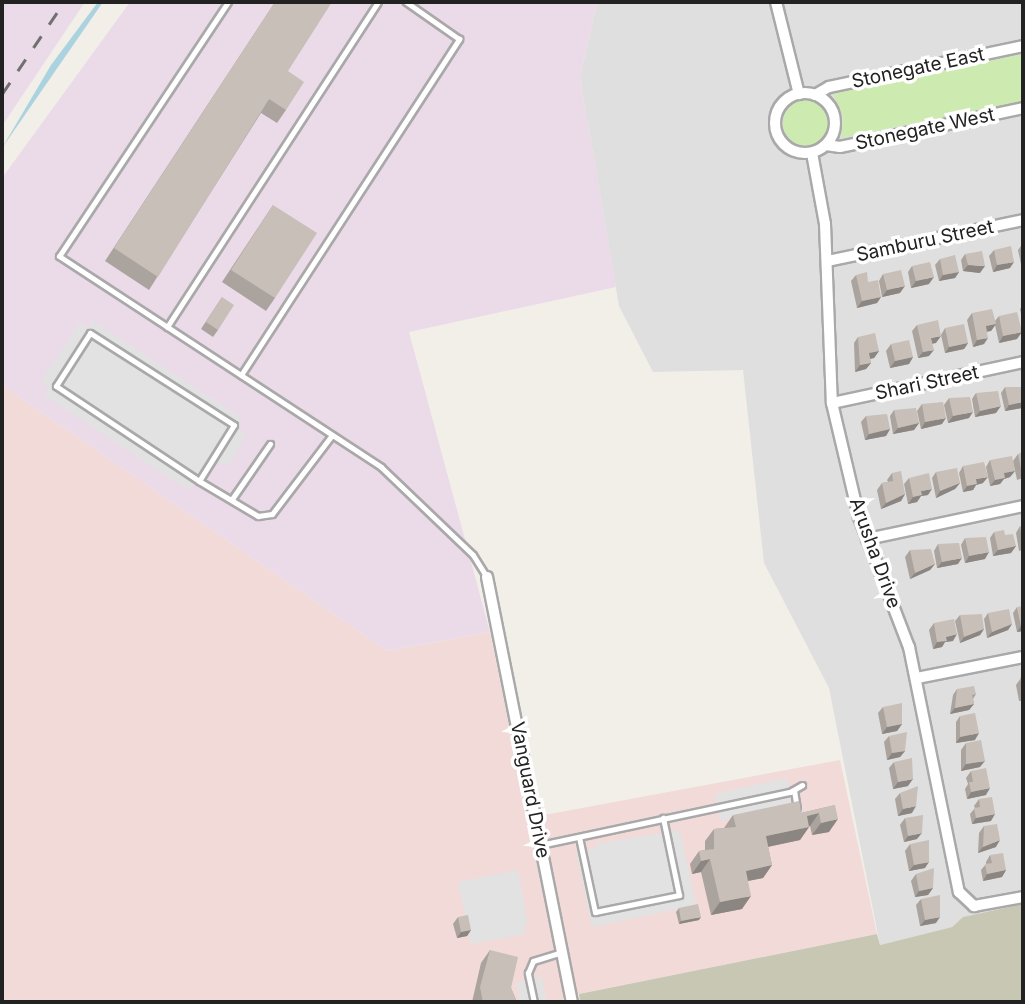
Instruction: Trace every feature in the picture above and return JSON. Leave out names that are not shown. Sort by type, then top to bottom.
[{"type":"street","points":[[776,2],[799,94]]},
{"type":"street","name":"Stonegate East","points":[[815,94],[829,87],[1023,46]]},
{"type":"street","points":[[799,94],[815,94],[834,115],[835,131],[827,145],[812,153],[792,151],[776,132],[779,108],[799,94]]},
{"type":"street","name":"Stonegate West","points":[[827,145],[840,147],[1023,108]]},
{"type":"street","name":"Arusha Drive","points":[[812,153],[824,215],[832,403],[867,539],[904,631],[959,892],[968,904],[978,906],[1023,897]]},
{"type":"street","name":"Samburu Street","points":[[827,261],[1023,220]]},
{"type":"street","name":"Shari Street","points":[[832,403],[1023,362]]},
{"type":"street","points":[[867,539],[1023,506]]},
{"type":"street","name":"Vanguard Drive","points":[[487,578],[572,1002]]},
{"type":"street","points":[[916,678],[1023,657]]},
{"type":"lane","points":[[228,2],[59,256],[381,467],[473,555],[487,578]]},
{"type":"lane","points":[[167,327],[378,2]]},
{"type":"lane","points":[[241,375],[459,39],[406,2]]},
{"type":"lane","points":[[199,481],[234,425],[90,332],[56,386],[199,481],[258,516],[272,514],[332,435]]},
{"type":"lane","points":[[232,499],[270,444]]},
{"type":"lane","points":[[540,845],[794,790],[802,785]]},
{"type":"lane","points":[[794,790],[800,821]]},
{"type":"lane","points":[[579,837],[595,912],[679,895],[663,818]]},
{"type":"lane","points":[[534,1002],[528,972],[533,961],[562,952]]},
{"type":"shaded area","points":[[2,2],[85,2],[2,126]]},
{"type":"shaded area","points":[[130,2],[597,2],[580,78],[616,287],[409,332],[490,632],[387,651],[2,385],[2,178]]},
{"type":"shaded area","points":[[597,2],[1023,2],[1023,904],[963,917],[952,927],[880,945],[829,688],[764,563],[743,370],[653,372],[619,306],[580,78]]},
{"type":"shaded area","points":[[92,320],[242,418],[237,428],[246,435],[228,466],[218,462],[200,486],[195,483],[188,490],[44,395],[49,387],[41,381],[80,322],[88,328]]},
{"type":"shaded area","points":[[2,385],[387,651],[490,632],[528,818],[840,760],[877,934],[563,997],[563,1002],[2,1002]]},
{"type":"shaded area","points":[[786,778],[794,805],[720,821],[715,794]]},
{"type":"shaded area","points":[[680,830],[696,905],[592,927],[576,852],[596,848],[596,844]]},
{"type":"shaded area","points":[[518,870],[528,924],[524,925],[525,934],[471,944],[458,882]]},
{"type":"shaded area","points":[[1023,904],[1023,1002],[580,1002],[579,994],[877,934],[880,945],[952,927],[963,917]]},
{"type":"shaded area","points":[[542,977],[547,1002],[520,1002],[516,983]]},
{"type":"green space","points":[[1023,54],[1023,101],[841,138],[843,116],[833,94]]},
{"type":"green space","points":[[806,100],[822,107],[829,123],[822,139],[806,146],[790,139],[783,123],[790,107]]},
{"type":"water","points":[[98,2],[103,2],[2,148],[51,65]]},
{"type":"building","points":[[275,2],[332,2],[288,71],[304,82],[286,110],[269,99],[158,277],[114,248]]},
{"type":"building","points":[[273,205],[317,233],[275,298],[231,270]]},
{"type":"building","points":[[1011,246],[1014,262],[997,265],[994,250]]},
{"type":"building","points":[[982,251],[985,266],[968,265],[965,254]]},
{"type":"building","points":[[955,255],[959,272],[943,275],[940,259]]},
{"type":"building","points":[[930,262],[934,277],[916,281],[912,266]]},
{"type":"building","points":[[901,270],[905,286],[887,290],[883,274]]},
{"type":"building","points":[[867,272],[868,282],[878,280],[881,297],[862,301],[856,275]]},
{"type":"building","points":[[222,297],[234,305],[218,330],[206,322]]},
{"type":"building","points":[[992,309],[996,324],[986,326],[988,338],[977,340],[972,313]]},
{"type":"building","points":[[1017,312],[1022,332],[1003,336],[999,316]]},
{"type":"building","points":[[938,320],[941,336],[931,338],[934,350],[923,352],[917,325]]},
{"type":"building","points":[[964,324],[968,343],[949,347],[945,328]]},
{"type":"building","points":[[875,333],[879,351],[869,353],[871,363],[860,365],[858,337]]},
{"type":"building","points":[[909,340],[913,357],[895,361],[891,344]]},
{"type":"building","points":[[1005,387],[1023,387],[1023,402],[1009,405]]},
{"type":"building","points":[[998,391],[1001,406],[980,411],[976,393]]},
{"type":"building","points":[[970,397],[973,412],[953,416],[949,398]]},
{"type":"building","points":[[943,402],[946,418],[925,422],[922,404]]},
{"type":"building","points":[[916,408],[919,423],[898,428],[894,410]]},
{"type":"building","points":[[887,414],[890,429],[869,434],[866,416]]},
{"type":"building","points":[[1023,453],[1023,473],[1022,474],[1018,454]]},
{"type":"building","points":[[1012,456],[1015,471],[1004,473],[1005,478],[995,480],[990,460]]},
{"type":"building","points":[[984,462],[988,477],[976,479],[977,484],[967,486],[963,466]]},
{"type":"building","points":[[957,468],[960,483],[940,491],[936,472]]},
{"type":"building","points":[[901,471],[905,494],[886,503],[882,483],[893,481],[892,473]]},
{"type":"building","points":[[929,473],[932,489],[921,491],[922,495],[913,497],[909,478]]},
{"type":"building","points":[[1004,530],[1005,535],[1013,534],[1016,546],[998,550],[994,532]]},
{"type":"building","points":[[986,537],[989,552],[969,556],[965,538]]},
{"type":"building","points":[[959,543],[962,558],[942,562],[938,544]]},
{"type":"building","points":[[931,549],[935,564],[915,573],[910,550]]},
{"type":"building","points":[[1023,606],[1023,625],[1021,626],[1017,607]]},
{"type":"building","points":[[1009,609],[1012,624],[992,632],[988,613]]},
{"type":"building","points":[[982,614],[984,629],[964,637],[960,615]]},
{"type":"building","points":[[954,619],[957,634],[946,637],[947,641],[937,642],[934,623]]},
{"type":"building","points":[[974,686],[974,704],[955,708],[957,689]]},
{"type":"building","points":[[902,703],[902,724],[887,727],[883,707]]},
{"type":"building","points":[[975,713],[979,733],[960,737],[960,716]]},
{"type":"building","points":[[907,732],[905,751],[892,753],[889,736]]},
{"type":"building","points":[[981,740],[985,761],[966,764],[966,743]]},
{"type":"building","points":[[912,758],[913,779],[898,782],[894,762]]},
{"type":"building","points":[[986,768],[990,788],[971,792],[971,771]]},
{"type":"building","points":[[918,786],[916,806],[903,809],[900,793]]},
{"type":"building","points":[[992,797],[995,814],[976,818],[974,808],[980,807],[979,799]]},
{"type":"building","points":[[799,801],[801,813],[835,805],[838,819],[821,823],[819,813],[807,816],[809,827],[766,836],[772,865],[746,871],[751,896],[720,902],[710,859],[701,861],[699,851],[714,849],[714,829],[736,827],[733,815]]},
{"type":"building","points":[[923,815],[922,833],[908,836],[905,818]]},
{"type":"building","points":[[997,824],[1000,840],[983,847],[984,826]]},
{"type":"building","points":[[929,840],[929,862],[914,865],[910,844]]},
{"type":"building","points":[[1003,853],[1006,870],[987,874],[985,864],[992,863],[990,855]]},
{"type":"building","points":[[934,868],[933,888],[919,891],[916,874]]},
{"type":"building","points":[[940,895],[940,917],[925,920],[921,899]]},
{"type":"building","points":[[698,904],[701,917],[681,921],[679,908]]},
{"type":"building","points":[[468,915],[471,930],[461,932],[458,917]]},
{"type":"building","points":[[490,950],[518,957],[511,988],[517,1002],[483,1002],[480,987]]},
{"type":"railway","points":[[2,94],[64,2]]}]
